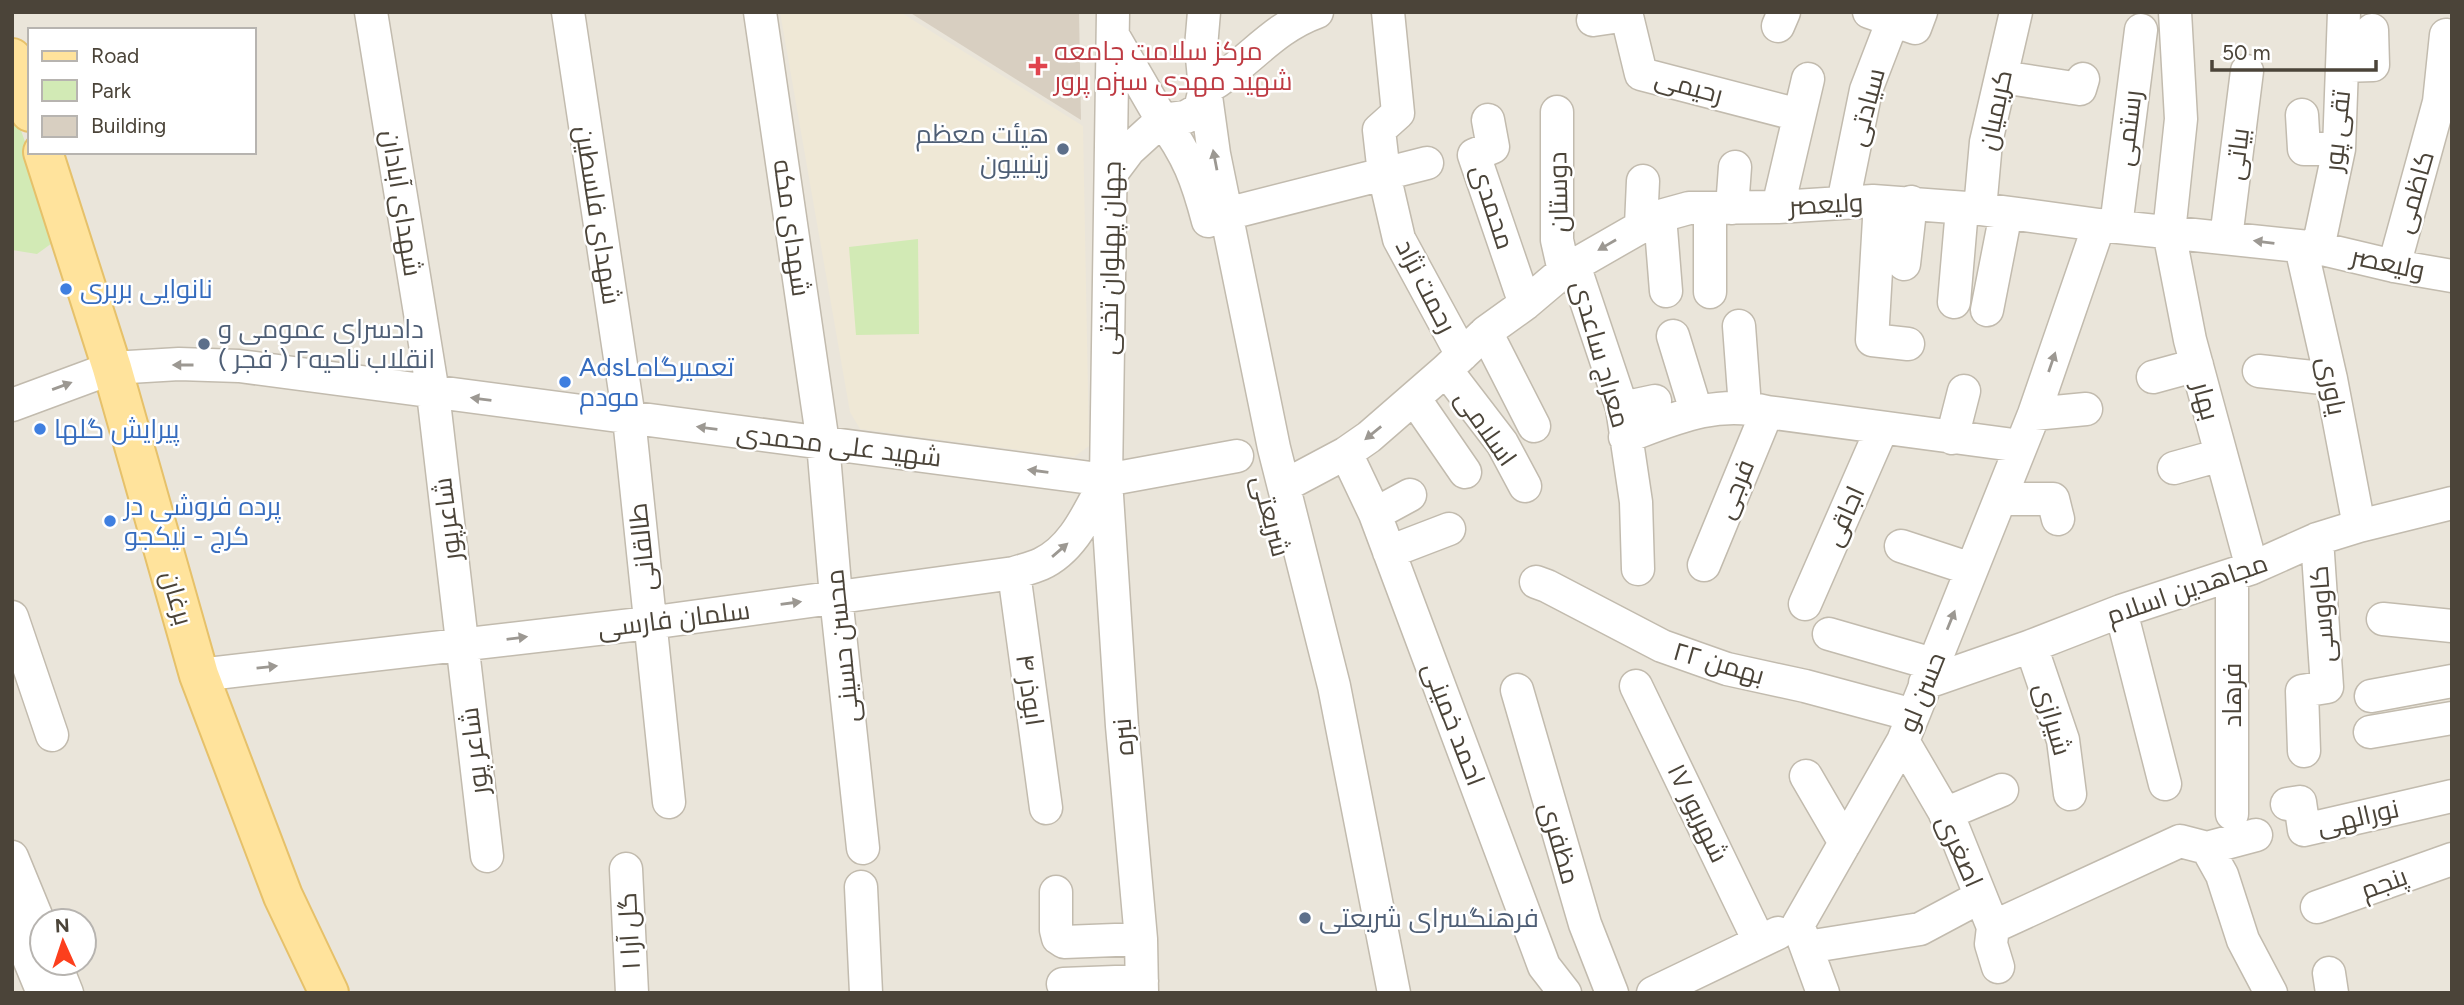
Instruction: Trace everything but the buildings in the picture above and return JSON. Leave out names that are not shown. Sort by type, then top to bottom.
[{"type":"main road","points":[[12,58],[28,106]]},
{"type":"main road","name":"برغان","points":[[44,154],[112,368],[199,675],[283,896],[329,993]]},
{"type":"street","name":"شهدای آبادان","points":[[371,12],[433,393]]},
{"type":"street","name":"شهدای فلسطین","points":[[568,12],[629,418]]},
{"type":"street","name":"شهدای مکه","points":[[760,12],[823,443]]},
{"type":"street","name":"شریعتی","points":[[1204,12],[1201,47],[1214,154],[1274,448],[1334,686],[1394,993]]},
{"type":"street","points":[[1111,174],[1129,150],[1162,120],[1194,114],[1200,109],[1205,89],[1222,80],[1272,35],[1317,12]]},
{"type":"street","name":"رحمت نژاد","points":[[1388,12],[1398,113],[1379,130],[1384,174],[1399,239],[1454,363]]},
{"type":"street","name":"کریمیان","points":[[1982,210],[1986,142],[2016,12]]},
{"type":"street","name":"بهار","points":[[2175,12],[2180,119],[2169,232],[2197,365],[2221,455],[2242,572]]},
{"type":"street","name":"تقی پور","points":[[2309,247],[2339,149],[2344,12]]},
{"type":"street","points":[[1593,20],[1627,13]]},
{"type":"street","name":"رحیمی","points":[[1627,13],[1641,74],[1799,115]]},
{"type":"street","name":"سیادتی","points":[[1843,203],[1866,90],[1895,14]]},
{"type":"street","name":"شریعتی","points":[[1113,24],[1162,120],[1182,147],[1195,176],[1208,220],[1255,452],[1318,694],[1378,993]]},
{"type":"street","name":"جهان پهلوان تختی","points":[[1106,481],[1113,24]]},
{"type":"street","name":"رستمی","points":[[2107,225],[2141,30]]},
{"type":"street","points":[[2343,66],[2373,65],[2372,30]]},
{"type":"street","name":"کاظمی","points":[[2394,266],[2439,102],[2446,34]]},
{"type":"street","name":"بیاتی","points":[[2226,238],[2247,71]]},
{"type":"street","points":[[2002,77],[2080,89],[2083,79]]},
{"type":"street","points":[[1778,206],[1808,79]]},
{"type":"street","name":"دوستان","points":[[1557,112],[1557,240],[1569,268]]},
{"type":"street","points":[[2302,115],[2304,149],[2339,149]]},
{"type":"street","name":"محمدی","points":[[1488,120],[1493,147],[1474,155],[1524,304]]},
{"type":"street","points":[[1226,214],[1427,163]]},
{"type":"street","points":[[1710,292],[1721,208],[1735,167]]},
{"type":"street","points":[[1643,181],[1666,291]]},
{"type":"street","points":[[1896,202],[1904,264]]},
{"type":"street","points":[[1896,202],[1872,340],[1908,344]]},
{"type":"street","name":"ولیعصر","points":[[1284,486],[1346,453],[1414,398],[1486,332],[1569,268],[1651,220],[1689,208],[1896,202],[2309,247],[2452,276]]},
{"type":"street","points":[[1954,302],[1982,210]]},
{"type":"street","points":[[1982,210],[1987,310]]},
{"type":"street","name":"حسن لو","points":[[1802,936],[1845,843],[1908,728],[2107,225]]},
{"type":"street","name":"یاوری","points":[[2309,247],[2359,526]]},
{"type":"street","name":"معراج ساعدی","points":[[1569,268],[1624,422],[1636,502],[1638,569]]},
{"type":"street","points":[[1739,326],[1756,410]]},
{"type":"street","points":[[1486,332],[1534,426]]},
{"type":"street","points":[[1673,336],[1696,411]]},
{"type":"street","name":"اسلامی","points":[[1454,363],[1525,486]]},
{"type":"street","name":"شهید علی محمدی","points":[[12,405],[112,368],[179,364],[239,366],[1106,481],[1237,456]]},
{"type":"street","points":[[2153,377],[2197,365]]},
{"type":"street","points":[[2259,371],[2331,379]]},
{"type":"street","points":[[1952,438],[1965,391]]},
{"type":"street","name":"شاعرپور","points":[[433,393],[462,645]]},
{"type":"street","points":[[1414,398],[1465,472]]},
{"type":"street","points":[[1624,422],[1655,401]]},
{"type":"street","points":[[2034,414],[2087,409]]},
{"type":"street","points":[[1624,422],[1696,411],[1756,410],[2021,446]]},
{"type":"street","name":"فرجی","points":[[1704,565],[1756,410]]},
{"type":"street","name":"طالقانی","points":[[629,418],[669,802]]},
{"type":"street","name":"اجاقی","points":[[1805,604],[1882,428]]},
{"type":"street","name":"محسن حسینی","points":[[823,443],[836,597],[863,848]]},
{"type":"street","name":"احمد خمینی","points":[[1346,453],[1375,514],[1544,966],[1565,993]]},
{"type":"street","points":[[2174,468],[2221,455]]},
{"type":"street","name":"سلمان فارسی","points":[[199,675],[649,622],[1014,573],[1042,563],[1059,553],[1080,527],[1106,481]]},
{"type":"street","name":"نبره","points":[[1106,481],[1122,726],[1141,939],[1142,987]]},
{"type":"street","points":[[1375,514],[1410,495]]},
{"type":"street","points":[[2000,499],[2053,499],[2058,519]]},
{"type":"street","name":"مجاهدین اسلام","points":[[1929,673],[2031,646],[2121,611],[2242,572],[2317,539],[2452,503]]},
{"type":"street","points":[[1389,552],[1449,529]]},
{"type":"street","name":"کاووسی","points":[[2304,751],[2302,691],[2327,687],[2317,539]]},
{"type":"street","points":[[1901,546],[1971,569]]},
{"type":"street","name":"فرهاد","points":[[2232,814],[2242,572]]},
{"type":"street","name":"ابوذر ۴","points":[[1014,573],[1046,808]]},
{"type":"street","name":"۲۲ بهمن","points":[[1536,582],[1631,631],[1688,655],[1727,669],[1805,685],[1908,728]]},
{"type":"street","points":[[2121,611],[2165,784]]},
{"type":"street","points":[[12,617],[52,735]]},
{"type":"street","points":[[2383,619],[2452,626]]},
{"type":"street","points":[[1829,634],[1929,673]]},
{"type":"street","name":"شاعر پور","points":[[462,645],[487,856]]},
{"type":"street","name":"شیرازی","points":[[2031,646],[2063,740],[2070,794]]},
{"type":"street","points":[[2371,696],[2452,681]]},
{"type":"street","name":"۱۷ شهریور","points":[[1636,686],[1759,941]]},
{"type":"street","name":"مظفری","points":[[1517,690],[1585,925],[1612,993]]},
{"type":"street","points":[[2370,732],[2452,718]]},
{"type":"street","name":"اصغری","points":[[1908,728],[1993,928],[1991,944],[1998,967]]},
{"type":"street","points":[[1806,776],[1845,843]]},
{"type":"street","points":[[1945,814],[2002,790]]},
{"type":"street","name":"نورالهی","points":[[2287,804],[2300,802],[2304,830],[2452,796]]},
{"type":"street","points":[[1993,928],[2180,841],[2207,848],[2256,835]]},
{"type":"street","points":[[2207,848],[2222,875],[2243,940],[2271,993]]},
{"type":"street","points":[[12,857],[33,907]]},
{"type":"street","name":"پنجم","points":[[2317,907],[2452,859]]},
{"type":"street","name":"گل آرا ۱","points":[[626,869],[632,993]]},
{"type":"street","points":[[861,887],[866,993]]},
{"type":"street","points":[[1056,892],[1056,930],[1064,942],[1141,939]]},
{"type":"street","points":[[1653,993],[1759,941],[1920,929],[1980,897]]},
{"type":"street","points":[[12,918],[43,993]]},
{"type":"street","points":[[1802,936],[1823,993]]},
{"type":"street","points":[[1063,984],[1142,987]]},
{"type":"shaded area","points":[[12,12],[2452,12],[2452,993],[12,993]]},
{"type":"shaded area","points":[[780,12],[900,12],[1083,126],[1089,446],[1074,457],[860,429],[850,412]]},
{"type":"green space","points":[[12,105],[59,238],[37,254],[12,250]]},
{"type":"green space","points":[[918,239],[919,334],[856,335],[849,247]]},
{"type":"place","name":"مرکز سلامت جامعه شهید مهدی سبزه پرور","points":[[1038,66]]},
{"type":"place","name":"هیئت معظم زینبیون","points":[[1063,149]]},
{"type":"place","name":"نانوایی بربری","points":[[66,289]]},
{"type":"place","name":"دادسرای عمومی و انقلاب ناحیه۲ ( فجر )","points":[[204,344]]},
{"type":"place","name":"AdsLتعمیرگاه مودم","points":[[565,382]]},
{"type":"place","name":"پیرایش گلها","points":[[40,429]]},
{"type":"place","name":"پرده فروشی در کرج - نیکجو","points":[[110,521]]},
{"type":"place","name":"فرهنگسرای شریعتی","points":[[1305,918]]}]
